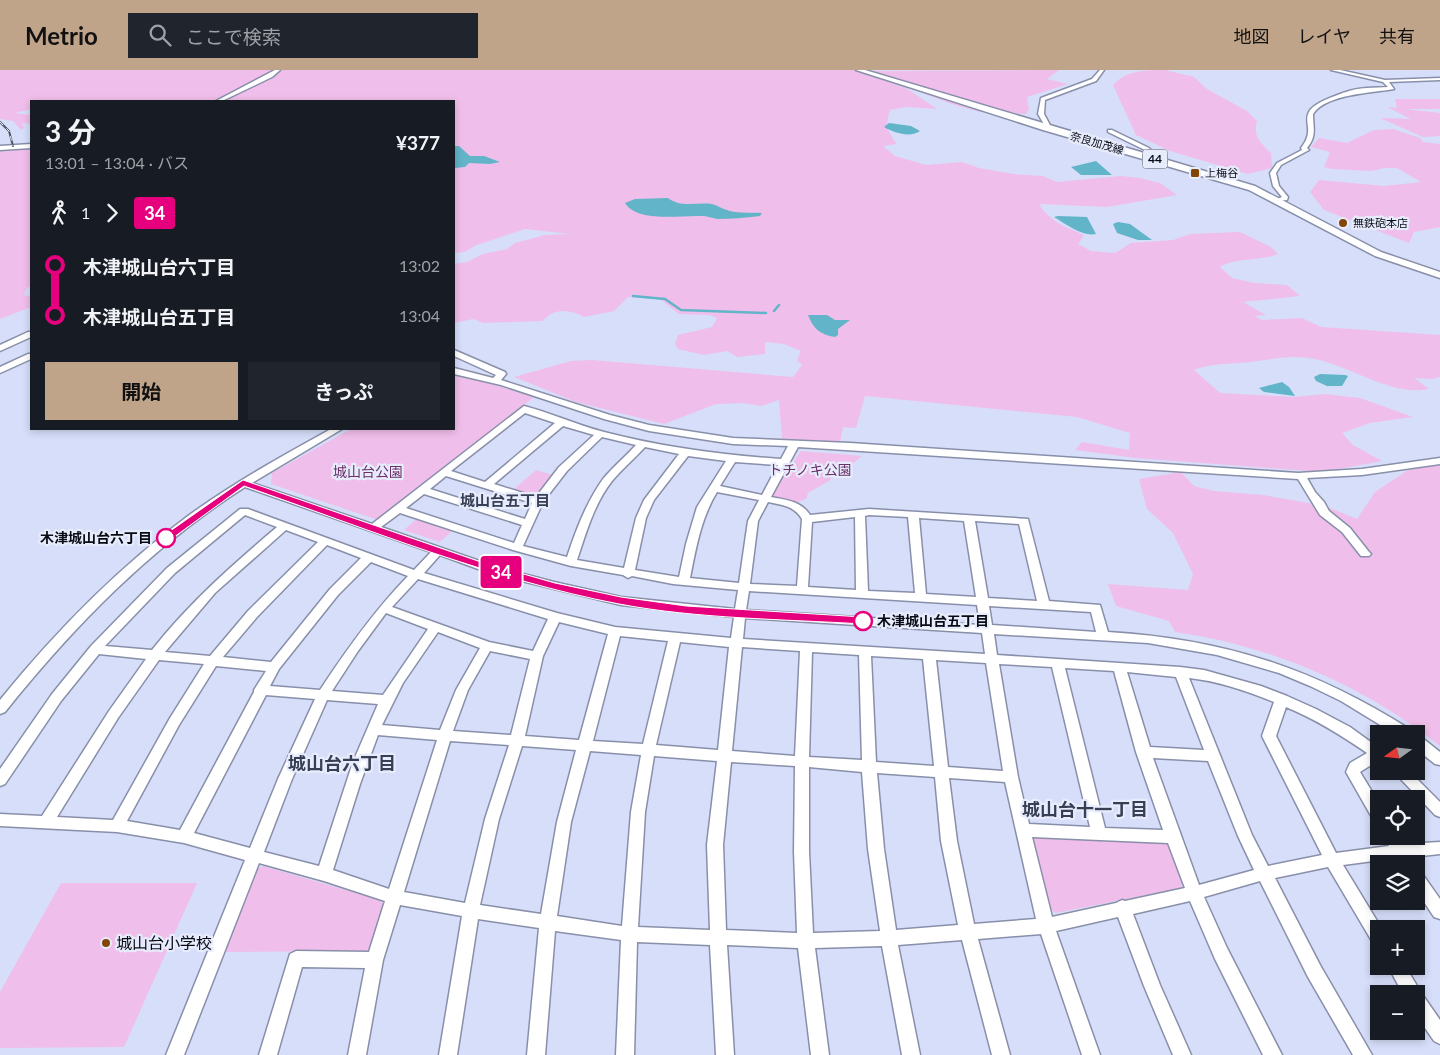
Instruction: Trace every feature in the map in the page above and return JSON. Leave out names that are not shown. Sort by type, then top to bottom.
[{"type":"main road","name":"奈良加茂線","points":[[859,70],[1046,128],[1241,184],[1279,200],[1378,254],[1408,266],[1440,275]]},
{"type":"street","points":[[221,100],[270,76],[278,70]]},
{"type":"street","points":[[1046,128],[1048,127],[1041,114],[1043,99],[1094,80],[1102,70]]},
{"type":"street","points":[[1333,70],[1385,81],[1440,79]]},
{"type":"street","points":[[1279,200],[1285,199],[1285,197],[1276,186],[1273,173],[1279,164],[1306,150],[1304,148],[1312,134],[1310,116],[1312,111],[1331,98],[1344,96],[1347,92],[1392,88],[1385,81]]},
{"type":"street","points":[[1110,131],[1147,149],[1156,160]]},
{"type":"street","points":[[0,148],[30,146]]},
{"type":"street","points":[[0,348],[30,334]]},
{"type":"street","points":[[455,353],[502,374],[495,380]]},
{"type":"street","points":[[1,369],[30,356]]},
{"type":"street","points":[[455,371],[495,380],[586,411],[649,428],[733,441],[795,443],[1301,476],[1362,472],[1440,461]]},
{"type":"street","points":[[374,528],[524,410],[599,435],[642,445],[732,459],[784,462]]},
{"type":"street","points":[[487,485],[561,423]]},
{"type":"street","points":[[0,709],[52,646],[95,600],[174,532],[243,483],[334,430]]},
{"type":"street","points":[[517,548],[538,501],[551,483],[599,435]]},
{"type":"street","points":[[725,1055],[715,845],[736,643],[753,521],[795,443]]},
{"type":"street","points":[[571,562],[586,520],[600,491],[608,479],[642,445]]},
{"type":"street","points":[[628,574],[641,518],[649,500],[685,453]]},
{"type":"street","points":[[684,581],[691,544],[702,507],[732,459]]},
{"type":"street","points":[[446,473],[538,501]]},
{"type":"street","points":[[1301,476],[1311,494],[1319,502],[1324,513],[1352,536],[1365,554]]},
{"type":"street","points":[[243,483],[438,551],[554,586],[621,601],[740,614],[1189,643],[1254,658],[1297,674],[1343,695],[1391,725]]},
{"type":"street","points":[[713,488],[793,504],[802,511],[807,519],[802,591]]},
{"type":"street","points":[[423,490],[528,523]]},
{"type":"street","points":[[399,509],[517,548],[628,574],[743,587],[1096,608],[1103,636]]},
{"type":"street","points":[[0,780],[64,688],[95,649],[152,588],[218,530],[244,511],[415,574],[555,617],[615,630],[736,643],[1180,672],[1222,679],[1282,699],[1345,731],[1370,748]]},
{"type":"street","points":[[807,519],[860,513],[1024,521],[1044,605]]},
{"type":"street","points":[[860,513],[862,594]]},
{"type":"street","points":[[913,515],[921,598]]},
{"type":"street","points":[[969,518],[1011,777],[1023,830],[1046,926],[1091,1055]]},
{"type":"street","points":[[46,821],[129,689],[155,655],[190,612],[284,526]]},
{"type":"street","points":[[117,826],[182,709],[213,661],[255,612],[325,541]]},
{"type":"street","points":[[175,1055],[254,856],[308,726],[323,695],[354,648],[384,608],[438,551]]},
{"type":"street","points":[[184,837],[260,690],[274,667],[334,592],[369,557]]},
{"type":"street","points":[[384,608],[487,646],[538,656]]},
{"type":"street","points":[[448,1055],[471,911],[492,819],[518,740],[538,656],[555,617]]},
{"type":"street","points":[[324,874],[387,700],[407,665],[434,628]]},
{"type":"street","points":[[536,1055],[548,922],[564,822],[615,630]]},
{"type":"street","points":[[625,1055],[629,934],[639,810],[649,750],[675,637]]},
{"type":"street","points":[[357,1055],[375,960],[445,735],[462,690],[487,646]]},
{"type":"street","points":[[806,647],[800,761],[801,865],[810,997],[820,1055]]},
{"type":"street","points":[[95,649],[274,667]]},
{"type":"street","points":[[865,651],[869,766],[876,849],[889,938],[911,1055]]},
{"type":"street","points":[[929,655],[949,841],[968,932],[1001,1055]]},
{"type":"street","points":[[1058,664],[1099,834]]},
{"type":"street","points":[[1119,667],[1143,752],[1194,893],[1273,1055]]},
{"type":"street","points":[[1180,672],[1212,756],[1263,874],[1362,1055]]},
{"type":"street","points":[[260,690],[387,700]]},
{"type":"street","points":[[1282,699],[1270,736],[1332,860],[1370,923]]},
{"type":"street","points":[[375,730],[1011,777]]},
{"type":"street","points":[[1425,748],[1440,760]]},
{"type":"street","points":[[1143,752],[1212,756]]},
{"type":"street","points":[[1370,759],[1355,767],[1353,772],[1370,801]]},
{"type":"street","points":[[1409,780],[1440,811]]},
{"type":"street","points":[[0,820],[117,826],[184,837],[324,874],[394,897],[471,911],[629,934],[719,939],[806,941],[889,938],[1046,926],[1122,907],[1194,893],[1263,874],[1332,860],[1370,859]]},
{"type":"street","points":[[1023,830],[1173,837]]},
{"type":"street","points":[[1415,855],[1440,848]]},
{"type":"street","points":[[1425,890],[1440,912]]},
{"type":"street","points":[[1122,907],[1152,986],[1182,1055]]},
{"type":"street","points":[[268,1055],[296,959],[375,960]]},
{"type":"street","points":[[1425,1013],[1440,1035]]},
{"type":"green space","points":[[0,70],[276,70],[220,100],[30,100],[30,109],[15,113],[30,115],[30,124],[22,123],[24,128],[21,130],[13,121],[0,119]]},
{"type":"green space","points":[[279,70],[854,70],[906,88],[937,109],[906,107],[890,110],[888,128],[897,144],[883,146],[895,156],[926,165],[962,162],[979,168],[1014,174],[1043,176],[1057,182],[1121,176],[1160,183],[1177,195],[1107,207],[1039,204],[1053,220],[1084,235],[1078,244],[1091,251],[1115,253],[1131,243],[1173,240],[1190,234],[1240,232],[1271,247],[1278,254],[1233,262],[1220,267],[1232,278],[1254,283],[1287,285],[1300,296],[1243,302],[1266,315],[1254,316],[1262,320],[1302,318],[1321,327],[1440,335],[1440,377],[1432,379],[1414,378],[1429,389],[1402,389],[1375,381],[1336,365],[1300,357],[1216,365],[1194,370],[1220,393],[1293,397],[1325,394],[1360,398],[1413,417],[1370,423],[1342,433],[1353,445],[1382,461],[1322,472],[1136,458],[1075,450],[1082,442],[1129,450],[1130,433],[1077,417],[865,396],[856,428],[843,427],[840,442],[782,439],[779,400],[761,406],[743,403],[716,404],[664,424],[576,402],[514,377],[571,361],[592,360],[793,377],[802,365],[797,360],[801,351],[784,344],[765,342],[765,354],[737,357],[727,351],[704,355],[678,349],[675,344],[678,335],[712,327],[717,318],[710,315],[679,314],[660,299],[628,297],[614,311],[584,317],[573,312],[562,311],[552,314],[543,321],[483,323],[473,319],[455,323],[455,264],[467,262],[483,254],[507,249],[515,243],[545,235],[570,234],[525,229],[477,245],[464,252],[455,253],[455,100],[222,100],[272,76]]},
{"type":"green space","points":[[1059,70],[1047,79],[1068,84],[1027,97],[1029,109],[1026,114],[980,112],[952,104],[866,71]]},
{"type":"green space","points":[[1165,70],[1194,77],[1207,89],[1247,111],[1257,121],[1257,135],[1271,153],[1272,168],[1248,174],[1170,151],[1136,135],[1113,85],[1124,76],[1130,74],[1143,71]]},
{"type":"green space","points":[[1395,99],[1440,99],[1440,109],[1405,109],[1440,113],[1440,136],[1423,137],[1380,118],[1411,119],[1387,107],[1397,108]]},
{"type":"green space","points":[[1393,129],[1420,138],[1423,142],[1440,144],[1440,227],[1414,232],[1409,243],[1324,210],[1310,192],[1319,180],[1384,186],[1421,182],[1397,168],[1384,168],[1372,171],[1324,167],[1330,152],[1311,147],[1319,138],[1347,143],[1374,130]]},
{"type":"green space","points":[[30,146],[30,286],[27,288],[24,295],[30,297],[30,307],[0,319],[0,149]]},
{"type":"green space","name":"城山台公園","points":[[455,375],[534,397],[380,519],[375,519],[271,484],[272,473],[349,430],[455,430]]},
{"type":"green space","name":"トチノキ公園","points":[[801,451],[862,456],[852,464],[839,467],[829,481],[808,493],[806,499],[798,502],[773,498],[771,494]]},
{"type":"green space","points":[[1440,464],[1440,746],[1425,735],[1425,725],[1411,725],[1380,704],[1315,671],[1246,647],[1211,638],[1175,632],[1169,621],[1116,606],[1108,584],[1188,590],[1193,574],[1173,533],[1147,509],[1139,479],[1181,472],[1194,486],[1214,491],[1263,495],[1325,506],[1357,519],[1375,492],[1411,468]]},
{"type":"green space","points":[[536,470],[553,475],[540,492],[528,495],[512,491]]},
{"type":"green space","points":[[418,518],[453,530],[440,542],[404,530]]},
{"type":"green space","points":[[1036,835],[1167,840],[1184,882],[1181,888],[1056,913],[1048,908],[1030,839]]},
{"type":"green space","points":[[263,866],[380,900],[384,905],[374,946],[367,951],[222,952],[255,870]]},
{"type":"green space","points":[[61,883],[197,883],[124,1047],[0,1048],[0,992]]},
{"type":"water","points":[[889,123],[911,126],[920,131],[912,134],[897,133],[884,127]]},
{"type":"water","points":[[455,146],[459,146],[470,156],[484,156],[500,162],[490,164],[469,163],[465,167],[455,168]]},
{"type":"water","points":[[1096,161],[1112,175],[1081,175],[1071,167]]},
{"type":"water","points":[[668,198],[683,204],[712,204],[735,212],[762,213],[760,216],[728,219],[702,216],[661,217],[639,213],[625,203],[635,199]]},
{"type":"water","points":[[1054,217],[1087,217],[1096,234],[1085,234],[1074,229]]},
{"type":"water","points":[[1118,222],[1130,224],[1152,240],[1138,240],[1117,233],[1113,224]]},
{"type":"water","points":[[808,315],[827,315],[835,320],[850,320],[838,329],[838,335],[835,337],[825,335],[818,330],[812,324]]},
{"type":"water","points":[[1320,374],[1348,376],[1342,386],[1327,386],[1316,381],[1314,377]]},
{"type":"water","points":[[1282,382],[1289,387],[1295,396],[1264,392],[1259,388]]},
{"type":"waterway","points":[[633,296],[665,299],[681,310],[766,313]]},
{"type":"waterway","points":[[774,311],[779,305]]},
{"type":"railway","points":[[0,122],[9,131],[13,146]]},
{"type":"bus line","name":"34","points":[[166,538],[243,483],[493,570],[621,601],[740,614],[863,621]]},
{"type":"place","name":"上梅谷","points":[[1195,173]]},
{"type":"place","name":"無鉄砲本店","points":[[1343,223]]},
{"type":"place","name":"木津城山台六丁目","points":[[166,538]]},
{"type":"place","name":"木津城山台五丁目","points":[[863,621]]},
{"type":"place","name":"城山台小学校","points":[[106,943]]},
{"type":"district","name":"城山台五丁目","points":[[505,501]]},
{"type":"district","name":"城山台六丁目","points":[[342,764]]},
{"type":"district","name":"城山台十一丁目","points":[[1085,810]]}]
